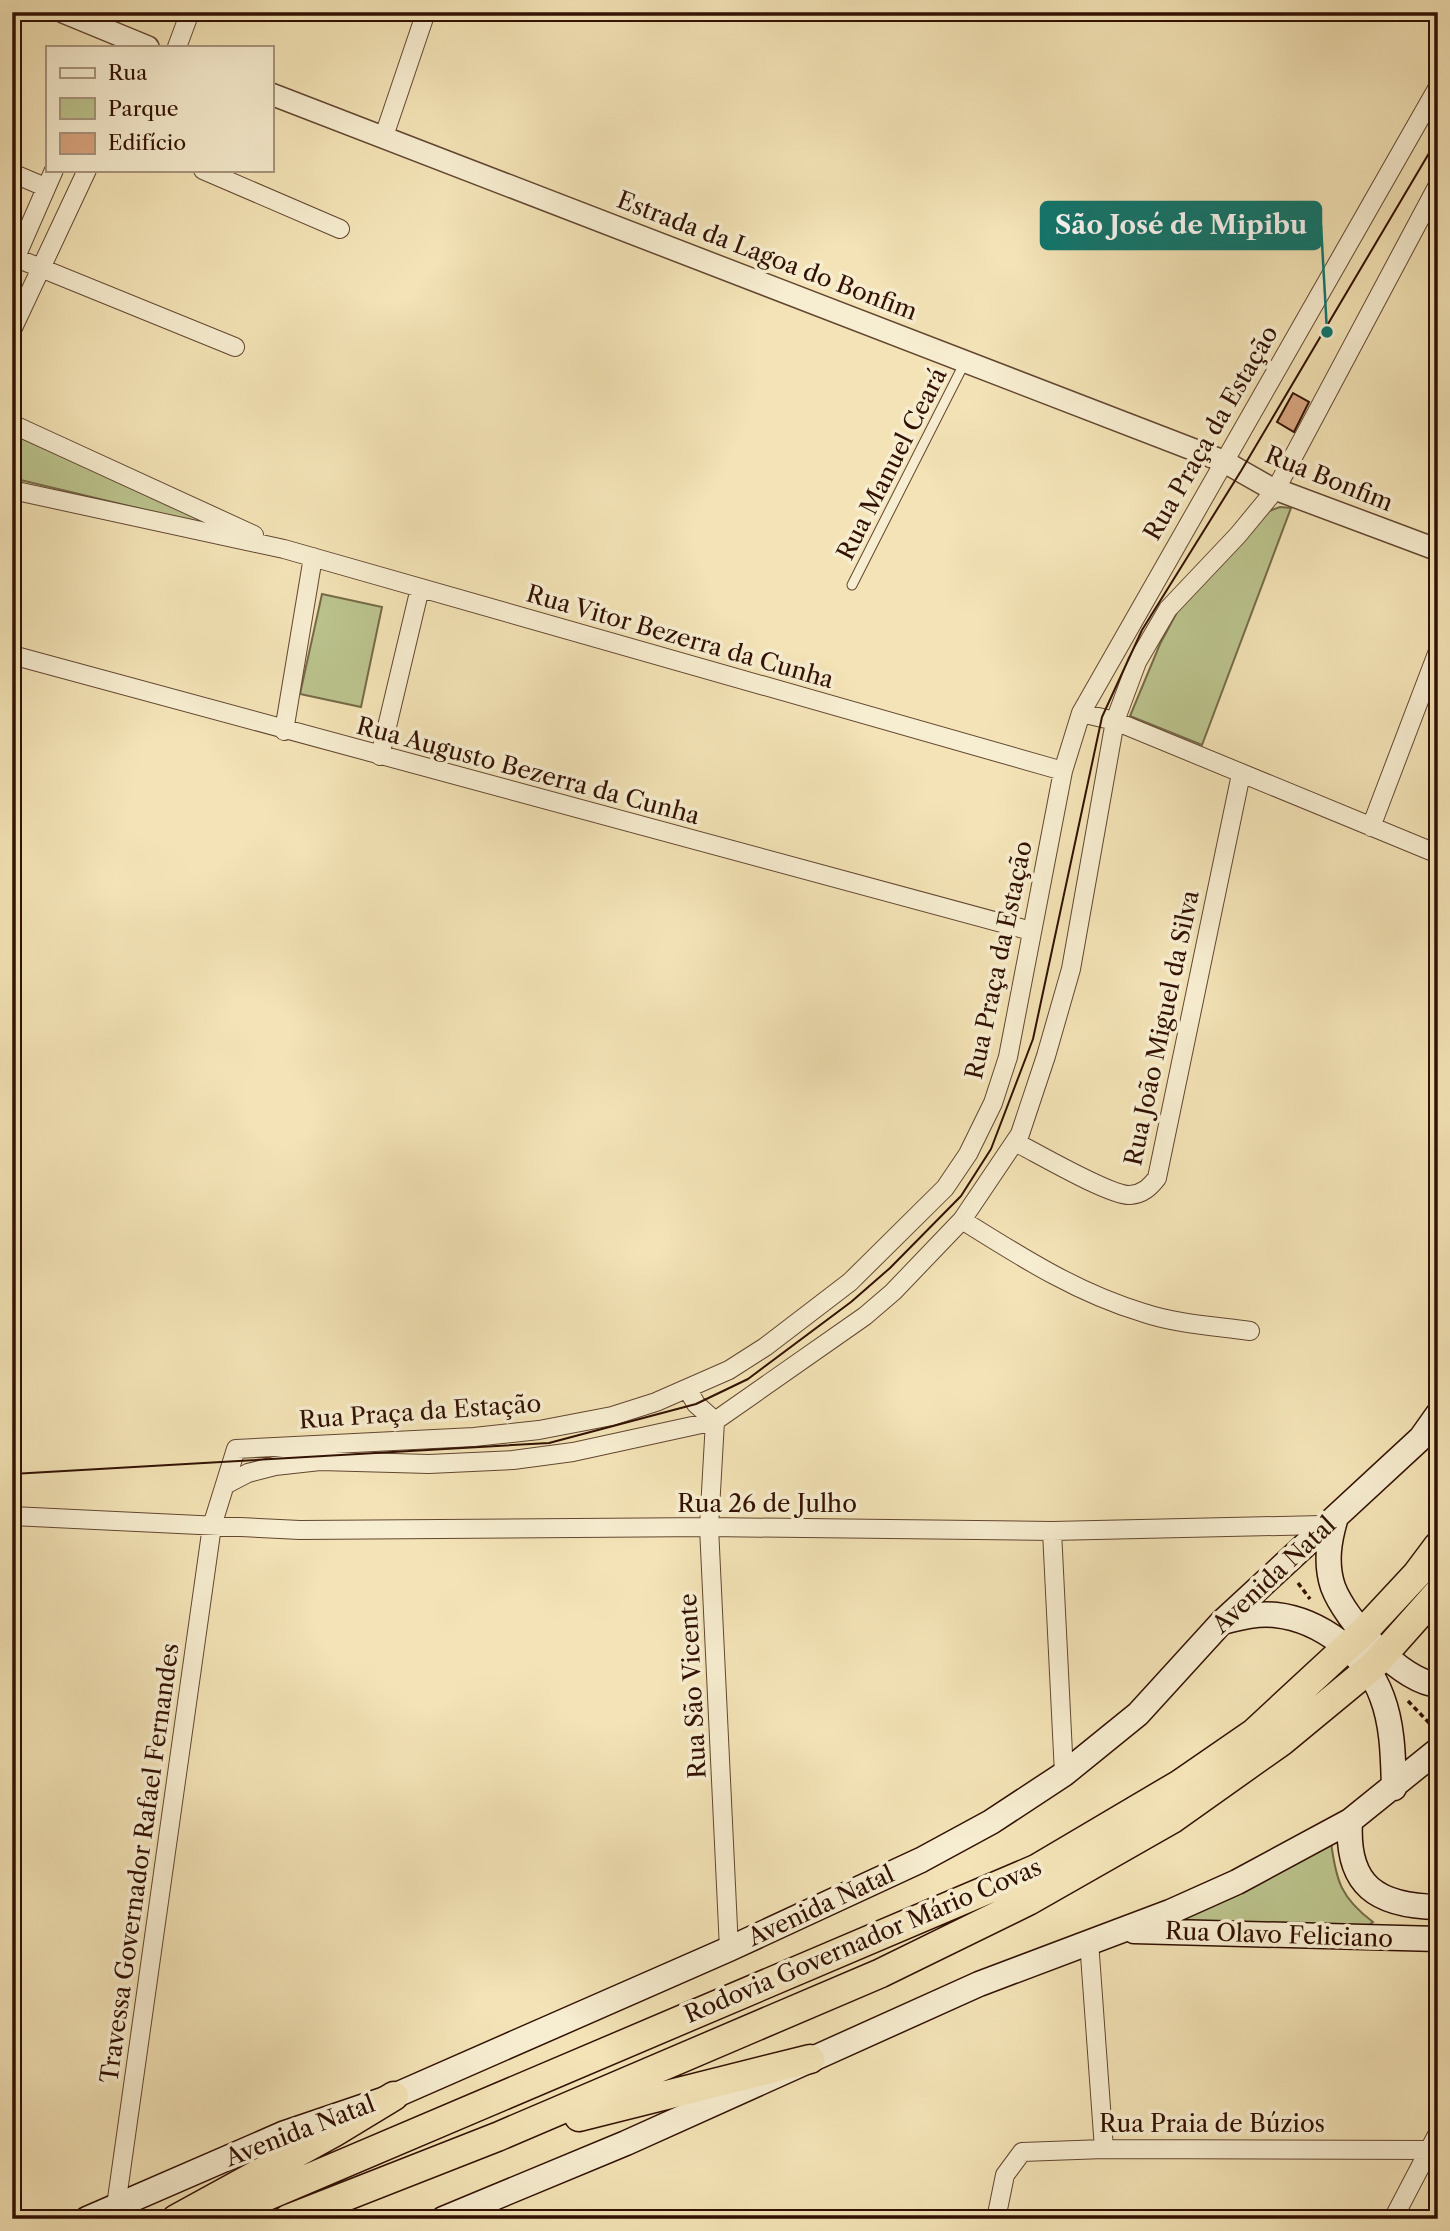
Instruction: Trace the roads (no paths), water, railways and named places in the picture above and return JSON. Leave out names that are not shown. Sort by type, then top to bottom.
[{"type":"highway","name":"Rodovia Governador Mário Covas","points":[[213,2219],[1036,1869],[1180,1784],[1254,1733],[1355,1640],[1417,1574],[1438,1546]]},
{"type":"highway","name":"Rodovia Governador Mário Covas","points":[[288,2219],[497,2137],[881,1973],[1028,1900],[1172,1819],[1282,1741],[1376,1662],[1438,1593]]},
{"type":"highway","points":[[497,2137],[810,2059]]},
{"type":"highway","points":[[176,2219],[333,2133],[394,2096]]},
{"type":"main road","name":"Avenida Natal","points":[[87,2219],[285,2133],[394,2096],[729,1949],[921,1860],[990,1822],[1064,1774],[1138,1714],[1221,1623],[1421,1438],[1438,1414]]},
{"type":"main road","points":[[1329,1521],[1333,1586],[1344,1607],[1355,1640],[1376,1662],[1438,1685]]},
{"type":"main road","points":[[1221,1623],[1251,1615],[1297,1619],[1355,1640]]},
{"type":"main road","points":[[1376,1662],[1390,1724],[1394,1788]]},
{"type":"main road","points":[[443,2219],[626,2143],[978,1984],[1237,1882],[1350,1821],[1438,1750]]},
{"type":"main road","name":"Rua Olavo Feliciano","points":[[1350,1821],[1352,1860],[1360,1880],[1375,1895],[1412,1907],[1438,1907]]},
{"type":"main road","name":"Rua Olavo Feliciano","points":[[1119,1930],[1438,1939]]},
{"type":"street","points":[[63,12],[113,41],[143,46]]},
{"type":"street","points":[[177,46],[190,12]]},
{"type":"street","points":[[384,136],[426,12]]},
{"type":"street","name":"Rua Praça da Estação","points":[[227,1484],[236,1448],[501,1435],[612,1416],[688,1390],[729,1370],[850,1282],[945,1188],[968,1154],[993,1103],[1007,1057],[1063,771],[1081,713],[1232,466],[1438,87]]},
{"type":"street","name":"Estrada da Lagoa do Bonfim","points":[[273,95],[1232,466]]},
{"type":"street","points":[[53,172],[14,262],[39,268],[235,347]]},
{"type":"street","points":[[12,330],[86,172]]},
{"type":"street","points":[[207,172],[340,229]]},
{"type":"street","points":[[12,173],[45,187]]},
{"type":"street","points":[[227,1484],[248,1473],[275,1466],[320,1461],[429,1464],[513,1460],[573,1452],[715,1420],[865,1316],[893,1292],[962,1220],[1017,1138],[1071,969],[1115,720],[1137,662],[1168,609],[1238,535],[1276,489],[1438,185]]},
{"type":"street","name":"Rua Vitor Bezerra da Cunha","points":[[12,424],[284,549]]},
{"type":"street","name":"Rua Bonfim","points":[[1232,466],[1276,489],[1438,551]]},
{"type":"street","name":"Rua Vitor Bezerra da Cunha","points":[[12,490],[284,549],[1063,771]]},
{"type":"street","points":[[284,731],[313,557]]},
{"type":"street","points":[[380,756],[420,588]]},
{"type":"street","points":[[1371,827],[1438,651]]},
{"type":"street","name":"Rua Augusto Bezerra da Cunha","points":[[12,655],[284,731],[1031,931]]},
{"type":"street","points":[[1081,713],[1115,720],[1438,854]]},
{"type":"street","name":"Rua João Miguel da Silva","points":[[1017,1138],[1119,1193],[1139,1193],[1149,1189],[1157,1178],[1241,774]]},
{"type":"street","points":[[962,1220],[1045,1273],[1108,1301],[1146,1314],[1250,1331]]},
{"type":"street","points":[[688,1390],[696,1405],[715,1420]]},
{"type":"street","name":"Rua São Vicente","points":[[715,1420],[709,1527],[729,1949]]},
{"type":"street","name":"Travessa Governador Rafael Fernandes","points":[[116,2206],[212,1526],[227,1484]]},
{"type":"street","name":"Rua 26 de Julho","points":[[12,1516],[300,1531],[709,1527],[1052,1531],[1329,1521]]},
{"type":"street","points":[[1052,1531],[1064,1774]]},
{"type":"street","points":[[1089,1941],[1104,2149]]},
{"type":"street","points":[[1393,2219],[1435,2144]]},
{"type":"street","name":"Rua Praia de Búzios","points":[[996,2219],[1005,2175],[1021,2152],[1435,2144]]},
{"type":"lane","name":"Rua Manuel Ceará","points":[[852,585],[966,361]]},
{"type":"tram line","points":[[12,1474],[549,1443],[696,1404],[748,1379],[851,1302],[890,1268],[961,1196],[991,1149],[1033,1039],[1102,717],[1142,630],[1241,471],[1438,138]]},
{"type":"place","name":"São José de Mipibu","points":[[1327,332]]}]
